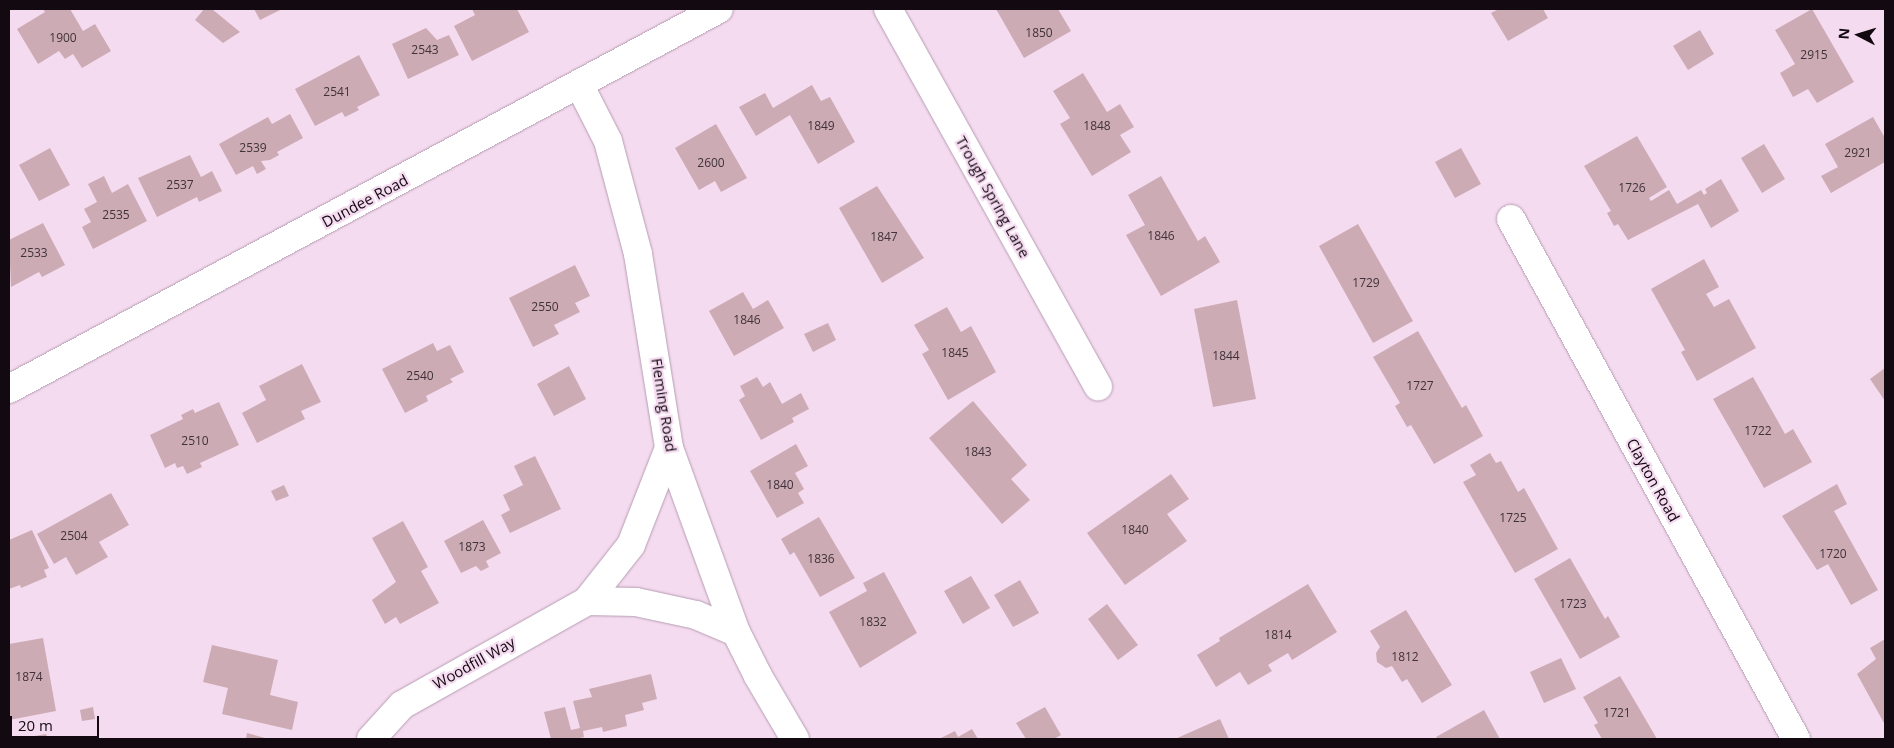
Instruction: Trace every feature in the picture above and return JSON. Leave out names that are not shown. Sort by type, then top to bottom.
[{"type":"street","name":"Dundee Road","points":[[9,389],[580,86],[719,9]]},
{"type":"street","name":"Trough Spring Lane","points":[[888,9],[1098,386]]},
{"type":"street","name":"Fleming Road","points":[[580,86],[608,142],[638,254],[669,448],[736,632],[758,676],[796,739]]},
{"type":"street","name":"Clayton Road","points":[[1511,219],[1796,739]]},
{"type":"street","name":"Woodfill Way","points":[[372,739],[402,705],[587,601],[631,545],[669,448]]},
{"type":"street","points":[[587,601],[636,602],[696,615],[736,632]]},
{"type":"building","points":[[43,9],[70,9],[83,31],[95,24],[111,51],[82,68],[73,54],[65,59],[59,51],[38,64],[17,29],[45,12]]},
{"type":"building","points":[[204,9],[212,9],[240,32],[223,43],[195,20]]},
{"type":"building","points":[[254,9],[282,9],[260,20]]},
{"type":"building","points":[[472,9],[517,9],[529,32],[472,61],[454,26],[475,15]]},
{"type":"building","points":[[996,9],[1058,9],[1071,31],[1024,58]]},
{"type":"building","points":[[1499,9],[1543,9],[1548,18],[1508,41],[1491,13]]},
{"type":"building","points":[[1812,9],[1854,82],[1817,103],[1808,89],[1793,97],[1780,73],[1795,64],[1775,30]]},
{"type":"building","points":[[426,28],[437,40],[449,35],[459,55],[408,79],[392,44]]},
{"type":"building","points":[[1700,30],[1714,54],[1688,70],[1673,46]]},
{"type":"building","points":[[359,55],[380,95],[357,107],[359,110],[345,117],[342,112],[315,126],[295,89]]},
{"type":"building","points":[[1083,73],[1107,112],[1120,104],[1134,127],[1120,135],[1131,152],[1092,176],[1060,124],[1070,118],[1053,91]]},
{"type":"building","points":[[812,85],[821,101],[830,97],[855,142],[818,164],[790,115],[756,136],[739,107],[765,93],[773,108]]},
{"type":"building","points":[[290,114],[303,138],[277,152],[279,155],[270,160],[261,161],[266,169],[257,174],[253,166],[236,175],[219,144],[268,117],[272,124]]},
{"type":"building","points":[[1873,117],[1885,138],[1885,162],[1831,193],[1821,176],[1838,167],[1825,144]]},
{"type":"building","points":[[716,124],[747,178],[721,192],[715,181],[699,190],[675,148]]},
{"type":"building","points":[[1637,136],[1667,187],[1649,198],[1651,201],[1669,190],[1677,204],[1701,190],[1704,195],[1707,193],[1705,189],[1721,179],[1739,211],[1711,228],[1698,204],[1628,240],[1618,224],[1614,226],[1607,213],[1611,211],[1584,166]]},
{"type":"building","points":[[1764,144],[1785,179],[1762,193],[1741,158]]},
{"type":"building","points":[[50,148],[70,185],[39,201],[19,165]]},
{"type":"building","points":[[1461,148],[1481,184],[1455,198],[1435,162]]},
{"type":"building","points":[[190,155],[201,177],[212,171],[222,191],[199,202],[197,197],[157,217],[138,178]]},
{"type":"building","points":[[104,176],[112,193],[128,184],[147,221],[93,249],[82,227],[91,222],[84,209],[97,202],[88,184]]},
{"type":"building","points":[[1161,176],[1198,241],[1205,236],[1220,262],[1161,296],[1126,235],[1145,225],[1128,195]]},
{"type":"building","points":[[877,186],[924,258],[882,283],[839,208]]},
{"type":"building","points":[[43,223],[65,265],[42,277],[39,272],[11,287],[9,240]]},
{"type":"building","points":[[1358,224],[1413,321],[1373,343],[1319,246]]},
{"type":"building","points":[[1704,259],[1719,287],[1706,294],[1714,307],[1729,299],[1756,348],[1697,381],[1681,352],[1685,350],[1651,289]]},
{"type":"building","points":[[575,265],[590,296],[575,303],[580,312],[554,325],[559,334],[533,347],[509,298]]},
{"type":"building","points":[[743,292],[753,309],[768,300],[784,328],[734,356],[709,311]]},
{"type":"building","points":[[1237,300],[1256,399],[1213,407],[1194,309]]},
{"type":"building","points":[[947,307],[961,332],[971,326],[996,372],[948,400],[922,354],[929,350],[914,325]]},
{"type":"building","points":[[828,323],[836,340],[813,352],[804,334]]},
{"type":"building","points":[[1418,331],[1462,408],[1466,405],[1483,436],[1434,464],[1411,425],[1407,427],[1395,406],[1400,403],[1373,357]]},
{"type":"building","points":[[433,343],[437,351],[450,345],[464,372],[450,379],[453,382],[426,396],[428,401],[405,413],[382,369]]},
{"type":"building","points":[[302,364],[321,402],[301,411],[305,419],[257,443],[242,413],[266,400],[259,386]]},
{"type":"building","points":[[569,366],[586,399],[554,416],[537,384]]},
{"type":"building","points":[[1885,368],[1885,401],[1870,379]]},
{"type":"building","points":[[757,377],[763,387],[770,382],[782,404],[801,393],[809,409],[792,418],[794,422],[761,440],[739,400],[745,396],[740,386]]},
{"type":"building","points":[[1753,377],[1785,434],[1793,429],[1812,462],[1764,488],[1713,399]]},
{"type":"building","points":[[973,401],[1027,465],[1011,479],[1030,500],[1002,524],[929,438]]},
{"type":"building","points":[[219,402],[239,445],[200,463],[202,467],[187,474],[183,466],[177,468],[175,463],[165,468],[150,435],[183,419],[181,415],[193,409],[195,413]]},
{"type":"building","points":[[796,444],[808,466],[795,473],[804,489],[798,493],[804,503],[777,518],[750,471]]},
{"type":"building","points":[[1490,453],[1496,463],[1501,461],[1518,492],[1524,488],[1558,549],[1515,573],[1463,482],[1476,475],[1470,465]]},
{"type":"building","points":[[535,456],[561,509],[510,533],[501,515],[510,510],[503,495],[523,485],[514,466]]},
{"type":"building","points":[[1171,474],[1189,499],[1167,514],[1187,541],[1125,585],[1087,533]]},
{"type":"building","points":[[1837,484],[1847,504],[1834,511],[1878,590],[1851,605],[1828,564],[1817,570],[1782,516]]},
{"type":"building","points":[[284,485],[289,496],[276,501],[271,491]]},
{"type":"building","points":[[111,493],[129,525],[99,542],[108,557],[76,575],[66,557],[54,564],[37,534]]},
{"type":"building","points":[[819,517],[855,578],[820,597],[794,552],[790,555],[781,539]]},
{"type":"building","points":[[483,520],[501,553],[486,561],[489,567],[481,571],[476,566],[461,573],[444,541]]},
{"type":"building","points":[[403,521],[428,567],[421,571],[439,603],[400,624],[396,617],[385,624],[372,600],[396,582],[372,538]]},
{"type":"building","points":[[32,530],[49,568],[44,570],[47,577],[21,588],[20,585],[9,589],[9,540]]},
{"type":"building","points":[[1570,558],[1605,619],[1608,616],[1620,637],[1580,659],[1534,579]]},
{"type":"building","points":[[884,572],[917,633],[860,668],[829,612],[867,591],[863,583]]},
{"type":"building","points":[[971,576],[990,608],[963,624],[944,591]]},
{"type":"building","points":[[1020,580],[1039,613],[1013,627],[994,595]]},
{"type":"building","points":[[1308,584],[1337,632],[1292,660],[1288,653],[1268,665],[1272,671],[1248,685],[1240,672],[1216,687],[1197,655],[1220,641],[1219,638]]},
{"type":"building","points":[[1107,604],[1138,645],[1118,660],[1088,619]]},
{"type":"building","points":[[1406,610],[1452,685],[1422,703],[1407,679],[1402,682],[1392,666],[1386,668],[1377,662],[1376,653],[1380,647],[1370,631]]},
{"type":"building","points":[[43,638],[56,711],[9,720],[9,644]]},
{"type":"building","points":[[1885,639],[1885,725],[1857,674],[1876,659],[1870,648]]},
{"type":"building","points":[[212,645],[278,660],[270,695],[298,702],[292,730],[222,714],[228,688],[203,682]]},
{"type":"building","points":[[1561,658],[1576,689],[1544,703],[1530,672]]},
{"type":"building","points":[[651,674],[657,699],[642,703],[644,710],[625,715],[627,726],[603,732],[602,727],[583,731],[584,737],[576,739],[551,739],[544,712],[565,707],[571,730],[580,728],[573,701],[592,697],[589,689]]},
{"type":"building","points":[[1620,676],[1657,739],[1602,739],[1594,725],[1598,723],[1583,697]]},
{"type":"building","points":[[93,707],[95,719],[82,721],[80,710]]},
{"type":"building","points":[[1045,707],[1061,735],[1054,739],[1026,739],[1016,723]]},
{"type":"building","points":[[1484,710],[1500,739],[1438,739],[1436,737]]},
{"type":"building","points":[[1220,719],[1229,739],[1175,739]]},
{"type":"building","points":[[972,729],[978,739],[939,739],[955,731],[958,737]]},
{"type":"building","points":[[247,733],[269,739],[246,739]]},
{"type":"building","points":[[46,734],[48,739],[23,738]]}]
